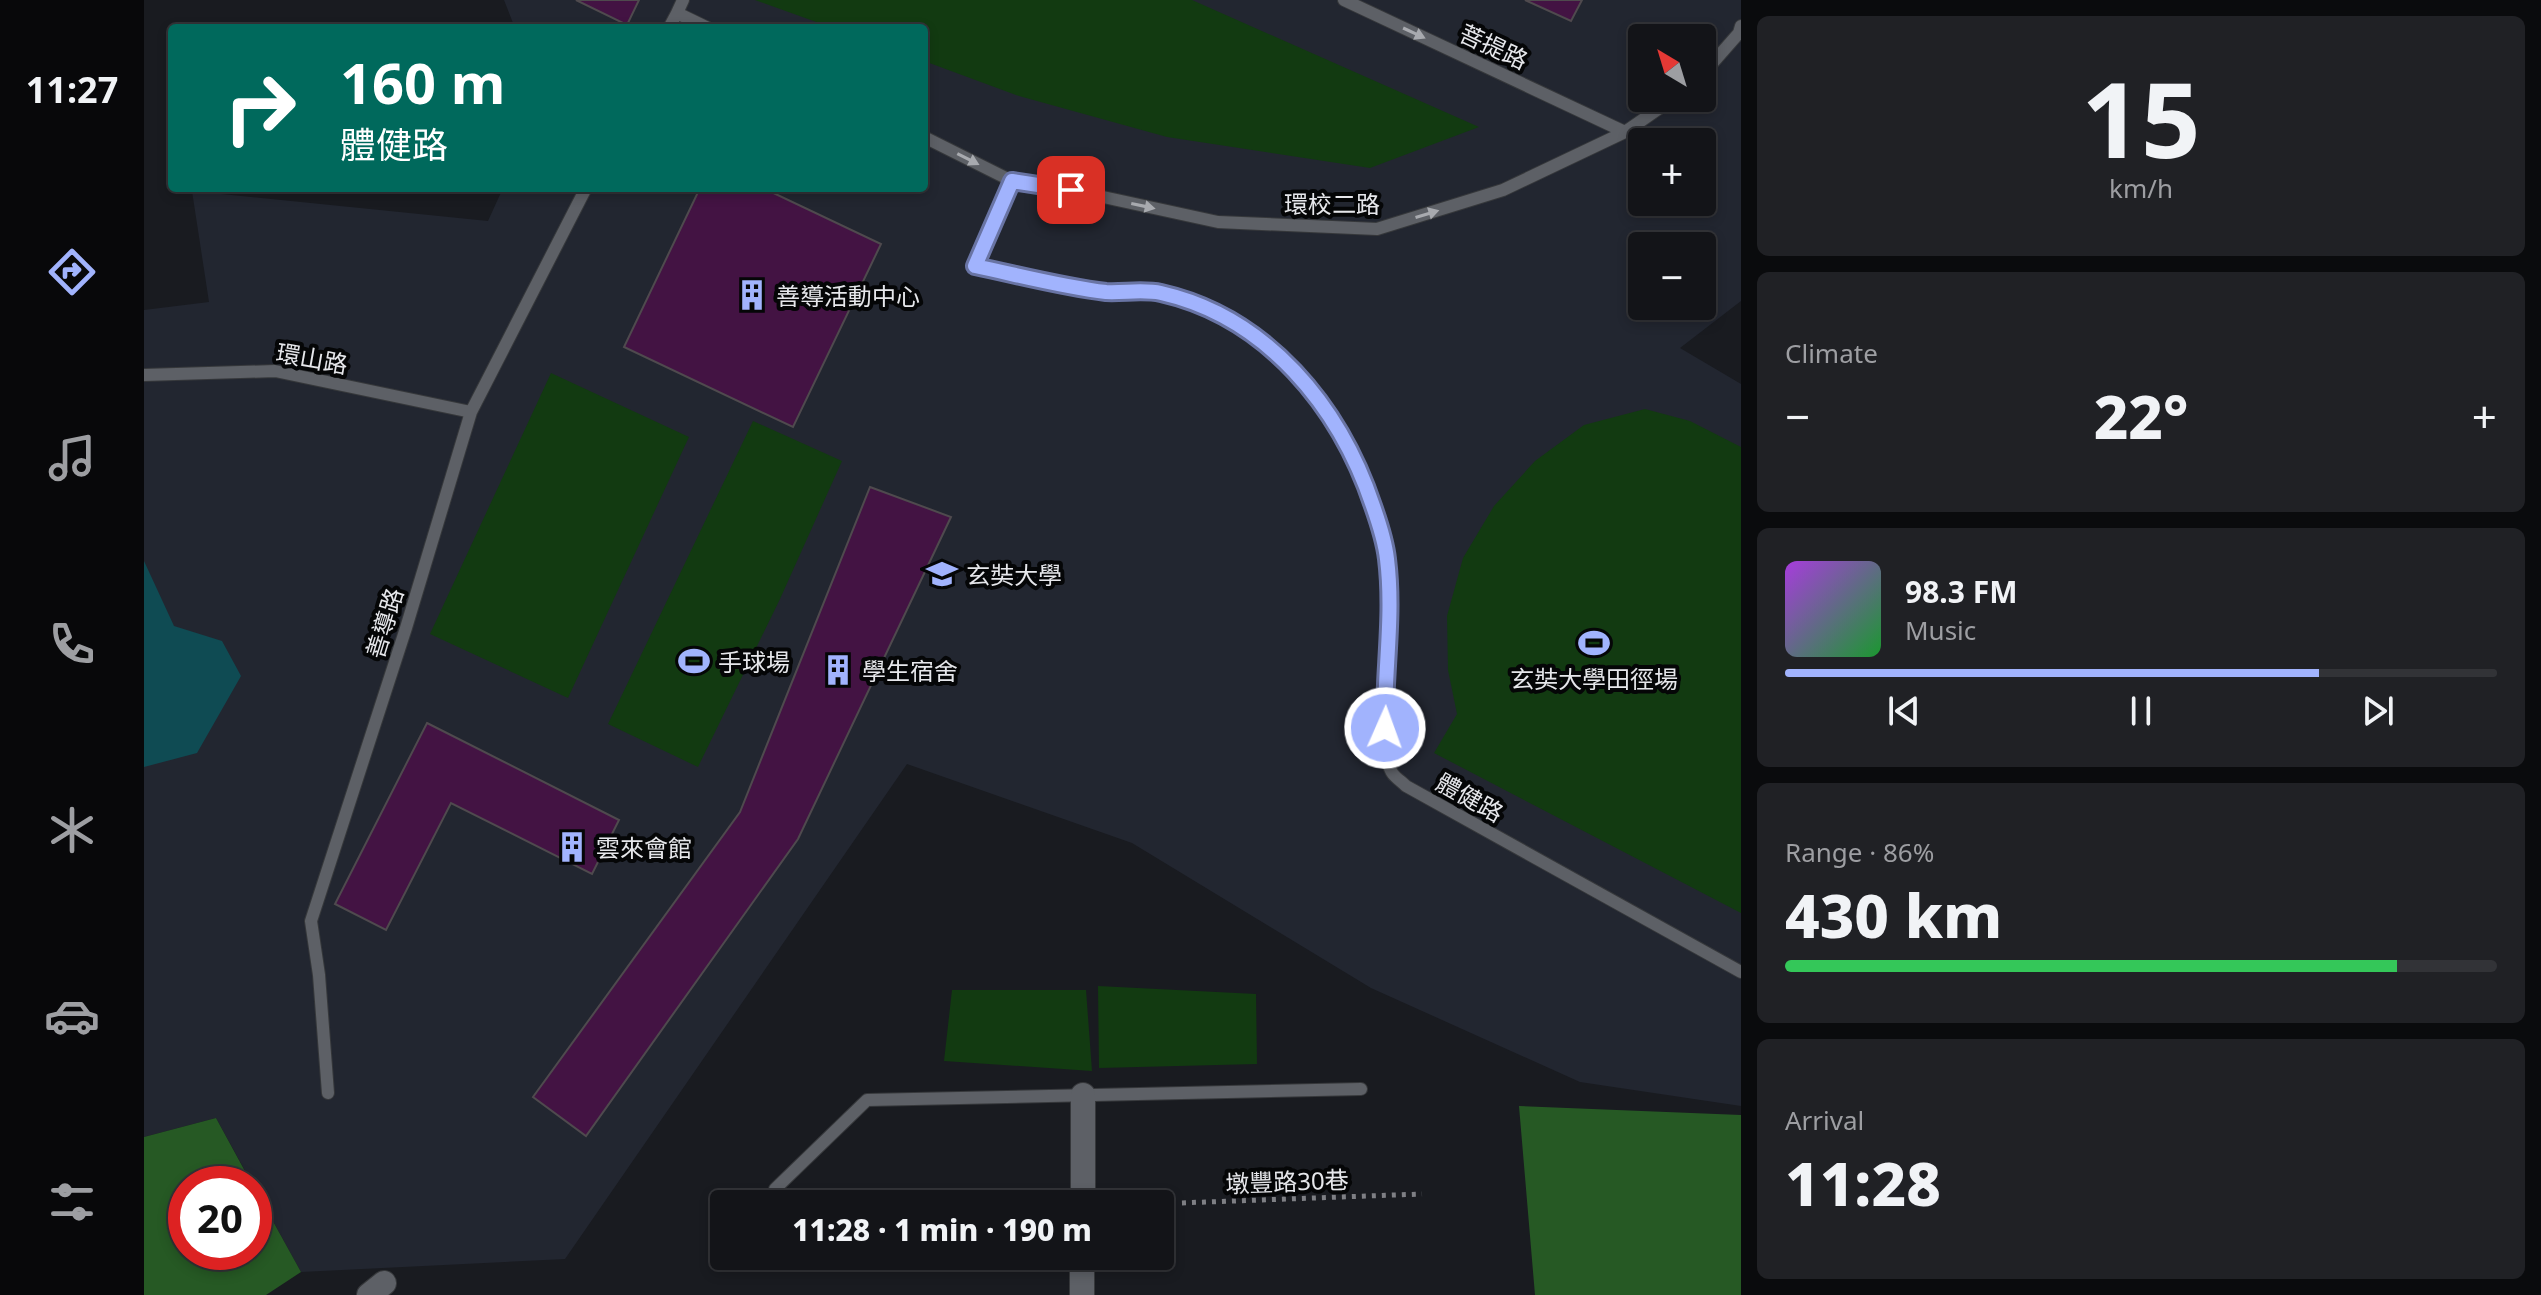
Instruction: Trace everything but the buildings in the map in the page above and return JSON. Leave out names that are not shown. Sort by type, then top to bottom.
[{"type":"street","points":[[1083,1095],[1083,1190]]},
{"type":"street","points":[[1082,1270],[1082,1295]]},
{"type":"lane","name":"菩提路","points":[[1344,0],[1625,132]]},
{"type":"lane","points":[[671,24],[680,6],[703,24]]},
{"type":"lane","points":[[1716,59],[1739,33],[1741,26]]},
{"type":"lane","name":"環校二路","points":[[928,139],[1012,181],[1071,190],[1218,222],[1377,229],[1503,190],[1625,132],[1654,112]]},
{"type":"lane","name":"體健路","points":[[1012,181],[975,266],[1106,292],[1159,293],[1203,307],[1239,325],[1264,343],[1313,390],[1330,416],[1366,483],[1387,557],[1390,601],[1386,747],[1391,772],[1406,786],[1741,972]]},
{"type":"lane","name":"善導路","points":[[328,1093],[319,975],[311,921],[406,628],[471,412],[584,192]]},
{"type":"lane","name":"環山路","points":[[144,375],[275,371],[471,412]]},
{"type":"lane","points":[[775,1189],[867,1100],[1361,1089]]},
{"type":"path","name":"墩豐路30巷","points":[[1174,1203],[1422,1194]]},
{"type":"shaded area","name":"玄奘大學","points":[[504,0],[1741,0],[1741,301],[1680,348],[1741,384],[1741,1106],[1580,1082],[1371,988],[1132,843],[907,764],[565,1259],[301,1272],[272,1219],[272,1166],[242,1166],[216,1118],[144,1137],[144,310],[209,302],[192,192],[488,221],[501,192],[928,192],[928,24],[513,24]]},
{"type":"green space","points":[[755,0],[1192,0],[1479,127],[1370,168],[1167,137],[1019,96],[928,62],[928,24],[822,24]]},
{"type":"green space","points":[[551,373],[689,437],[568,698],[430,634]]},
{"type":"green space","name":"玄奘大學田徑場","points":[[1645,409],[1690,421],[1741,447],[1741,913],[1434,753],[1457,714],[1448,670],[1447,616],[1463,558],[1494,506],[1535,461],[1584,425]]},
{"type":"green space","points":[[753,421],[842,461],[780,599],[698,767],[608,724]]},
{"type":"green space","points":[[1098,986],[1256,994],[1257,1064],[1099,1068]]},
{"type":"green space","points":[[952,990],[1086,990],[1092,1071],[944,1061]]},
{"type":"green space","points":[[1519,1106],[1741,1115],[1741,1295],[1535,1295]]},
{"type":"green space","points":[[216,1118],[242,1166],[168,1166],[168,1270],[272,1270],[272,1220],[301,1272],[266,1295],[144,1295],[144,1137]]},
{"type":"water","points":[[144,561],[174,626],[222,641],[241,676],[197,753],[144,767]]},
{"type":"place","name":"善導活動中心","points":[[752,295]]},
{"type":"place","name":"玄奘大學","points":[[942,574]]},
{"type":"place","name":"玄奘大學田徑場","points":[[1594,643]]},
{"type":"place","name":"手球場","points":[[694,661]]},
{"type":"place","name":"學生宿舍","points":[[838,670]]},
{"type":"place","name":"雲來會館","points":[[572,847]]},
{"type":"route","points":[[1071,190],[1012,181],[975,266],[1106,292],[1159,293],[1203,307],[1239,325],[1264,343],[1313,390],[1366,483],[1387,557],[1390,601],[1385,728]]}]
